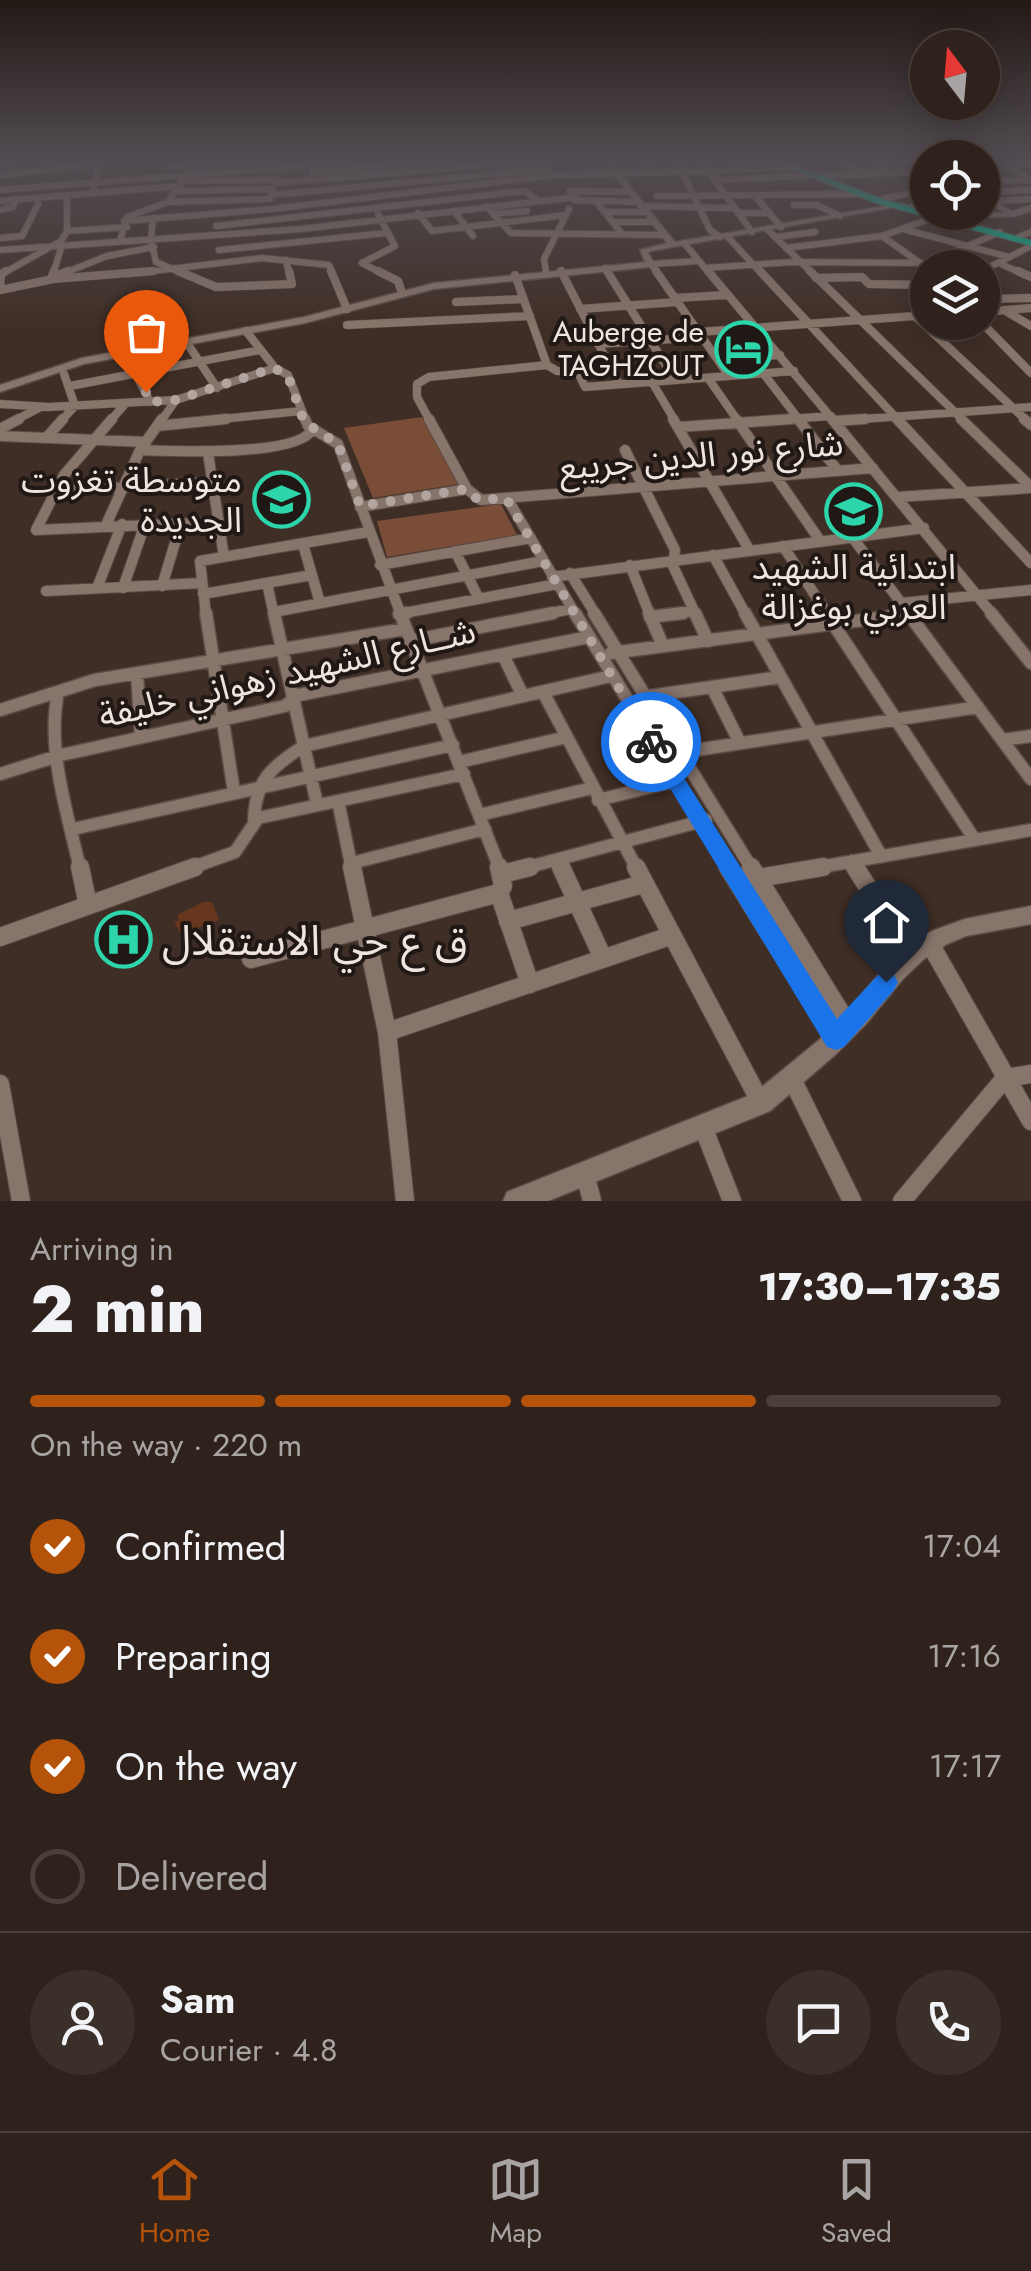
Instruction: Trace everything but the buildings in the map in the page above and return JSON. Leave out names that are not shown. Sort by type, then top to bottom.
[{"type":"highway","points":[[991,230],[998,232]]},
{"type":"highway","points":[[991,230],[1029,239]]},
{"type":"street","points":[[0,238],[22,236],[32,216]]},
{"type":"street","points":[[52,278],[58,246],[67,231],[67,216]]},
{"type":"street","points":[[120,241],[130,216]]},
{"type":"street","points":[[67,231],[200,216]]},
{"type":"street","points":[[216,216],[219,261]]},
{"type":"street","points":[[216,226],[302,216]]},
{"type":"street","points":[[339,216],[361,262],[398,281],[402,293]]},
{"type":"street","points":[[361,262],[395,248],[379,216]]},
{"type":"street","points":[[0,250],[120,241],[152,243],[412,216]]},
{"type":"street","points":[[421,216],[431,231],[555,216]]},
{"type":"street","points":[[460,216],[473,236]]},
{"type":"street","points":[[495,216],[511,233],[665,235]]},
{"type":"street","points":[[546,272],[544,258],[560,234],[566,216]]},
{"type":"street","points":[[608,216],[622,234]]},
{"type":"street","points":[[649,216],[701,265],[794,371],[1031,663]]},
{"type":"street","points":[[703,216],[710,230],[723,236],[754,265],[1031,563]]},
{"type":"street","points":[[740,216],[752,232]]},
{"type":"street","points":[[772,216],[781,227]]},
{"type":"street","points":[[804,216],[810,222]]},
{"type":"street","points":[[729,376],[644,252],[840,216]]},
{"type":"street","points":[[152,222],[156,262],[167,270],[216,287],[288,286],[292,282],[286,260]]},
{"type":"street","points":[[613,222],[654,222]]},
{"type":"street","points":[[786,248],[882,236],[910,225]]},
{"type":"street","points":[[300,229],[311,261]]},
{"type":"street","points":[[767,229],[1031,487]]},
{"type":"street","points":[[904,229],[968,246],[1031,269]]},
{"type":"street","points":[[776,237],[815,232]]},
{"type":"street","points":[[960,250],[998,232]]},
{"type":"street","points":[[219,250],[386,233]]},
{"type":"street","points":[[882,236],[910,256]]},
{"type":"street","points":[[1000,262],[1029,239]]},
{"type":"street","points":[[104,242],[110,275]]},
{"type":"street","points":[[52,278],[152,243]]},
{"type":"street","points":[[824,243],[842,264]]},
{"type":"street","points":[[58,246],[1,274],[0,287],[219,261],[311,261],[333,270],[348,309]]},
{"type":"street","points":[[1003,260],[1031,278]]},
{"type":"street","points":[[0,388],[102,357],[246,331],[452,283],[651,264],[910,266]]},
{"type":"street","points":[[605,268],[674,380]]},
{"type":"street","points":[[561,271],[620,384]]},
{"type":"street","points":[[514,275],[547,365]]},
{"type":"street","points":[[816,278],[862,276],[868,284],[910,285]]},
{"type":"street","points":[[452,283],[459,320]]},
{"type":"street","points":[[580,309],[727,295]]},
{"type":"street","points":[[456,302],[524,298]]},
{"type":"street","points":[[1000,299],[1031,298]]},
{"type":"street","points":[[1000,299],[1016,309]]},
{"type":"street","points":[[1000,310],[1031,308]]},
{"type":"street","points":[[1004,310],[1031,326]]},
{"type":"street","points":[[347,324],[530,316]]},
{"type":"street","points":[[598,344],[910,316]]},
{"type":"street","points":[[246,331],[274,368],[288,376],[312,430],[338,444],[407,635],[502,874],[499,894],[530,984]]},
{"type":"street","points":[[941,340],[1031,424]]},
{"type":"street","points":[[999,340],[1031,373]]},
{"type":"street","points":[[189,346],[216,388]]},
{"type":"street","points":[[70,386],[260,350]]},
{"type":"street","points":[[718,358],[780,355]]},
{"type":"street","points":[[1017,358],[1031,356]]},
{"type":"street","points":[[128,358],[150,402]]},
{"type":"street","points":[[467,489],[417,396],[417,384],[450,372],[547,365],[558,371],[578,372],[585,386],[794,371]]},
{"type":"street","points":[[0,404],[74,406],[176,400],[274,368]]},
{"type":"street","points":[[64,374],[74,406]]},
{"type":"street","points":[[763,374],[838,471]]},
{"type":"street","points":[[708,378],[821,542]]},
{"type":"street","points":[[652,382],[750,551]]},
{"type":"street","points":[[106,525],[143,446],[176,400]]},
{"type":"street","points":[[126,403],[54,491],[36,530],[218,522]]},
{"type":"street","points":[[0,432],[43,406]]},
{"type":"street","points":[[46,438],[74,406]]},
{"type":"street","points":[[679,427],[1031,408]]},
{"type":"street","points":[[158,426],[301,410]]},
{"type":"street","points":[[0,432],[208,453],[299,441],[312,430]]},
{"type":"street","points":[[625,450],[675,550],[673,566],[708,641]]},
{"type":"street","points":[[208,453],[224,557]]},
{"type":"street","name":"شارع نور الدين جريبع","points":[[360,506],[467,489],[478,500],[873,468]]},
{"type":"street","points":[[54,491],[211,482]]},
{"type":"street","points":[[898,497],[1031,487]]},
{"type":"street","points":[[506,498],[738,883],[842,1032]]},
{"type":"street","points":[[162,586],[181,523]]},
{"type":"street","points":[[97,588],[122,524]]},
{"type":"street","points":[[122,588],[146,524]]},
{"type":"street","points":[[399,614],[479,599],[554,581],[570,573],[924,528]]},
{"type":"street","points":[[234,792],[200,561],[368,532]]},
{"type":"street","points":[[380,564],[530,538]]},
{"type":"street","points":[[853,538],[1031,779]]},
{"type":"street","points":[[304,544],[320,603]]},
{"type":"street","points":[[783,546],[975,840]]},
{"type":"street","points":[[455,551],[479,599]]},
{"type":"street","points":[[713,556],[881,856]]},
{"type":"street","points":[[274,612],[543,562]]},
{"type":"street","points":[[630,565],[663,646]]},
{"type":"street","points":[[570,573],[755,878],[842,1032]]},
{"type":"street","points":[[46,592],[162,586],[202,588],[312,575]]},
{"type":"street","points":[[268,582],[317,804]]},
{"type":"street","points":[[599,654],[833,624],[976,595],[1031,590]]},
{"type":"street","points":[[0,710],[96,680],[571,608]]},
{"type":"street","points":[[650,616],[694,611]]},
{"type":"street","name":"شــارع الشهيد زهواني خليفة","points":[[0,774],[58,756],[293,702],[299,695],[589,637]]},
{"type":"street","points":[[503,655],[523,696]]},
{"type":"street","points":[[137,673],[142,738]]},
{"type":"street","points":[[0,937],[235,852],[244,846],[254,820],[266,770],[304,746],[612,676]]},
{"type":"street","points":[[644,697],[780,678]]},
{"type":"street","points":[[712,687],[740,743]]},
{"type":"street","points":[[543,692],[761,1104]]},
{"type":"street","points":[[58,693],[53,704],[58,756],[88,905]]},
{"type":"street","points":[[660,757],[978,707]]},
{"type":"street","points":[[1002,740],[1031,736]]},
{"type":"street","points":[[254,820],[338,802],[567,738]]},
{"type":"street","points":[[73,829],[452,745]]},
{"type":"street","points":[[352,863],[482,822],[595,794],[675,781]]},
{"type":"street","points":[[338,802],[387,1032],[405,1201]]},
{"type":"street","points":[[502,874],[717,817]]},
{"type":"street","points":[[738,883],[1031,830]]},
{"type":"street","points":[[558,860],[602,956]]},
{"type":"street","points":[[852,861],[920,949],[1031,1122]]},
{"type":"street","points":[[508,921],[643,884]]},
{"type":"street","points":[[251,959],[499,894]]},
{"type":"street","points":[[516,1201],[761,1104],[793,1081],[920,949],[979,923],[1031,915]]},
{"type":"street","points":[[387,1032],[670,936]]},
{"type":"street","points":[[902,1201],[1005,1078],[1031,1074]]},
{"type":"street","points":[[793,1081],[852,1201]]},
{"type":"street","points":[[1,1095],[21,1201]]},
{"type":"street","points":[[702,1127],[732,1201]]},
{"type":"street","points":[[585,1174],[592,1201]]},
{"type":"shaded area","points":[[422,417],[459,484],[373,498],[344,428]]},
{"type":"shaded area","points":[[501,504],[517,535],[387,557],[377,521]]},
{"type":"way so far","points":[[146,392],[150,402],[176,400],[274,368],[288,376],[304,422],[312,430],[335,439],[360,506],[467,489],[478,500],[506,498],[651,742]]},
{"type":"place","name":"Auberge de TAGHZOUT","points":[[743,349]]},
{"type":"place","name":"متوسطة تغزوت الجديدة","points":[[281,500]]},
{"type":"place","name":"ابتدائية الشهيد العربي بوغزالة","points":[[854,511]]},
{"type":"place","name":"ق ع حي الاستقلال","points":[[123,940]]},
{"type":"route","points":[[651,742],[836,1038],[886,982]]}]
